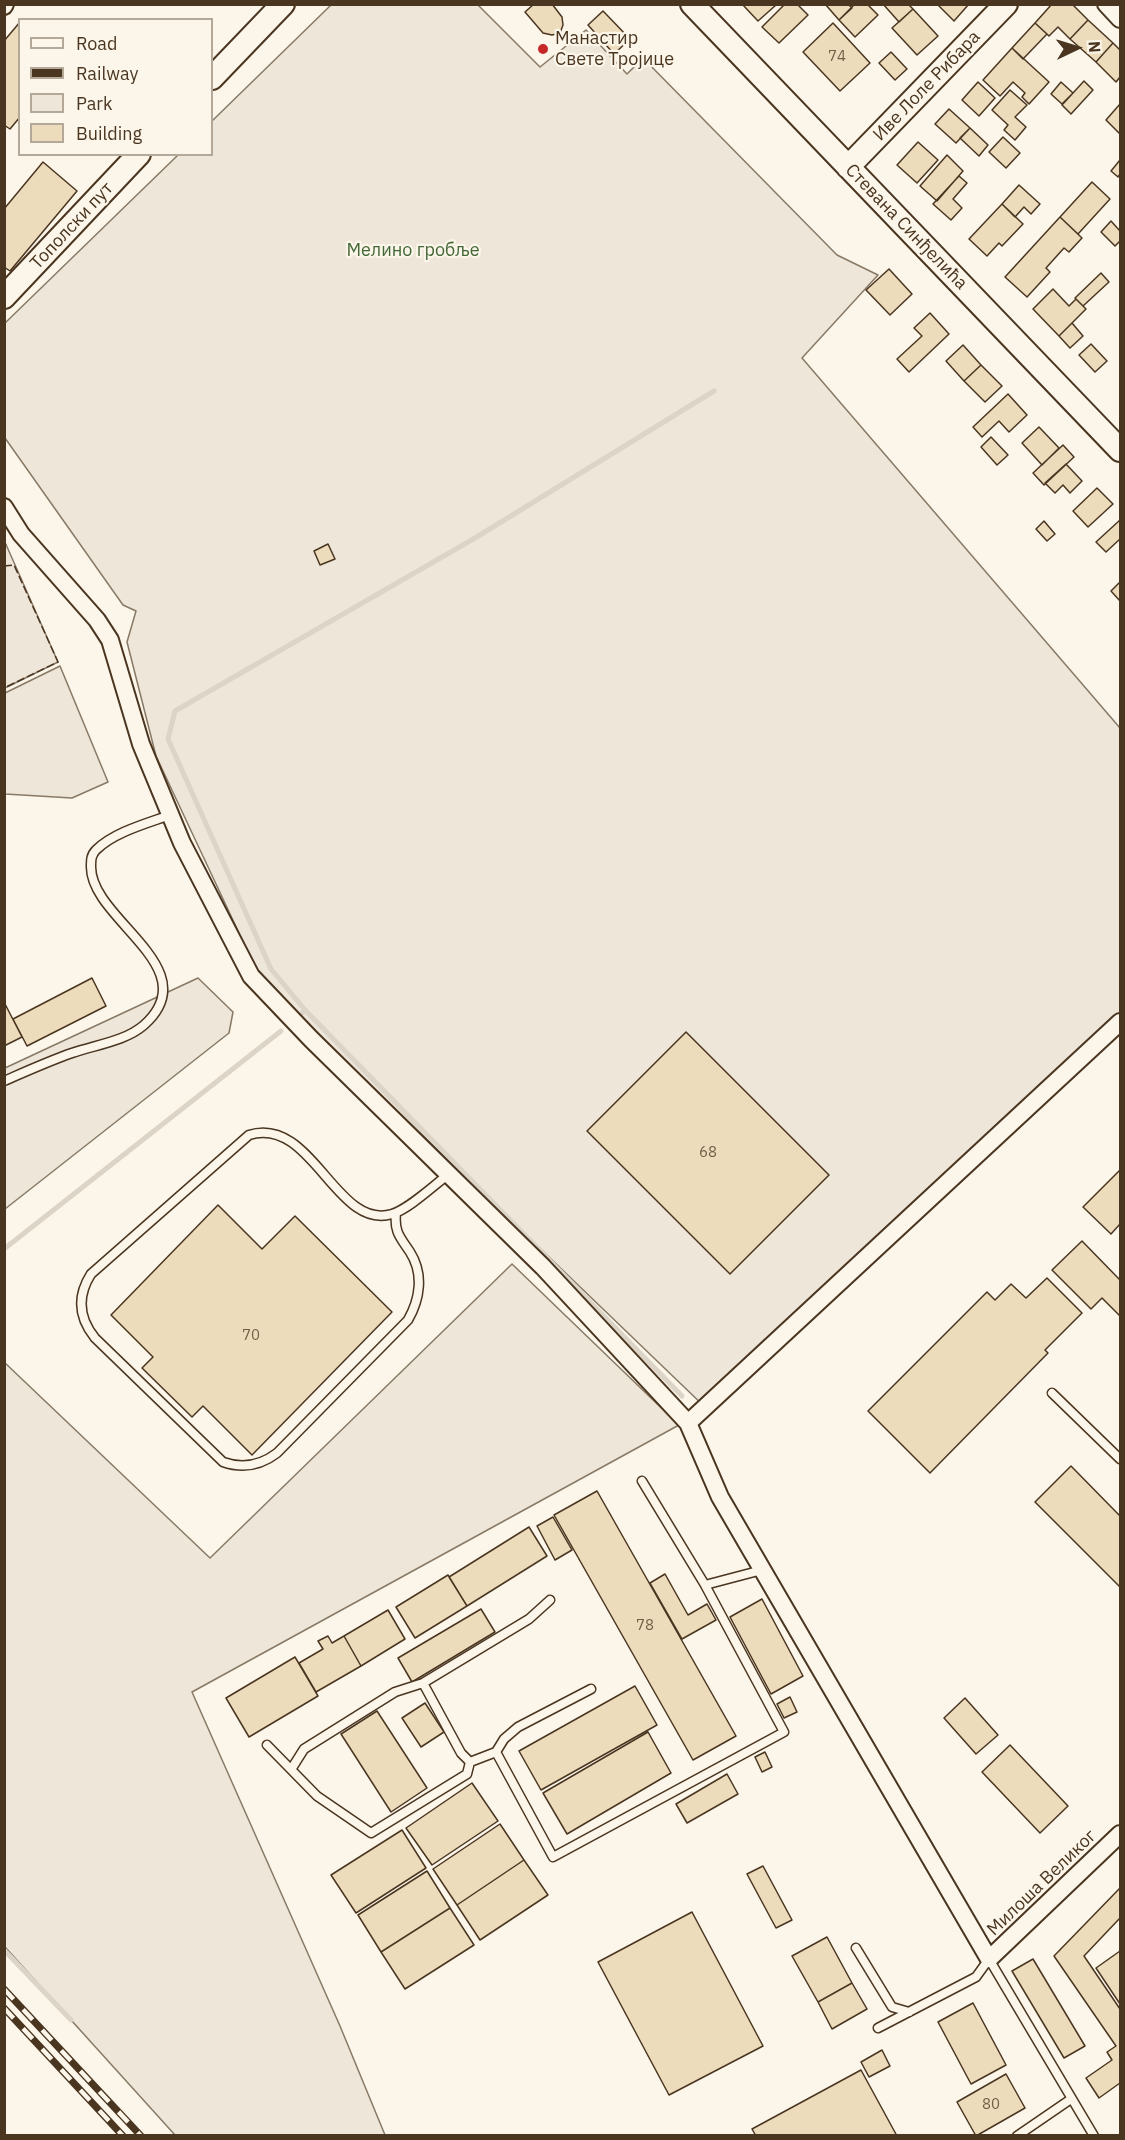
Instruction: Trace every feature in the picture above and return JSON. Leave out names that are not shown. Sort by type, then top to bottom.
[{"type":"street","points":[[213,77],[283,4]]},
{"type":"street","name":"Стевана Синђелића","points":[[692,4],[1120,450]]},
{"type":"street","name":"Иве Лоле Рибара","points":[[848,167],[1006,4]]},
{"type":"street","points":[[1106,4],[1120,19]]},
{"type":"street","name":"Тополски пут","points":[[4,297],[137,156]]},
{"type":"street","points":[[4,507],[21,534],[97,620],[110,640],[141,744],[170,815],[251,976],[310,1039],[543,1267],[688,1423],[720,1497],[989,1959]]},
{"type":"street","points":[[688,1423],[1120,1022]]},
{"type":"street","name":"Милоша Великог","points":[[989,1959],[1120,1834]]},
{"type":"lane","points":[[4,1081],[131,1034],[152,1016],[160,1000],[159,969],[148,951],[98,893],[92,879],[91,859],[95,851],[108,843],[170,815]]},
{"type":"lane","points":[[396,1213],[394,1226],[398,1238],[409,1251],[417,1270],[419,1290],[413,1311],[408,1320],[277,1453],[261,1463],[242,1467],[223,1462],[95,1338],[82,1315],[81,1294],[91,1274],[249,1135],[267,1131],[286,1136],[359,1209],[380,1216],[396,1213],[449,1174]]},
{"type":"lane","points":[[1052,1393],[1120,1459]]},
{"type":"lane","points":[[496,1752],[553,1857],[784,1732],[705,1585],[642,1481]]},
{"type":"lane","points":[[705,1585],[762,1570]]},
{"type":"lane","points":[[292,1768],[304,1749],[395,1692],[423,1683],[530,1619],[550,1600]]},
{"type":"lane","points":[[423,1683],[461,1753],[471,1762]]},
{"type":"lane","points":[[267,1745],[317,1796],[371,1833],[467,1774],[471,1762],[496,1752],[504,1738],[518,1727],[591,1689]]},
{"type":"lane","points":[[856,1948],[892,2007],[909,2012]]},
{"type":"lane","points":[[878,2028],[976,1977],[989,1959],[1094,2136]]},
{"type":"lane","points":[[1017,2136],[1071,2099]]},
{"type":"green space","name":"Мелино гробље","points":[[331,5],[478,5],[540,67],[586,30],[627,74],[643,58],[837,255],[878,275],[802,358],[1120,728],[1120,1012],[708,1410],[261,980],[156,756],[127,642],[136,611],[123,605],[5,438],[4,324],[177,156],[213,156],[213,120]]},
{"type":"green space","points":[[4,540],[58,662],[5,688],[4,688]]},
{"type":"green space","points":[[60,666],[108,782],[72,798],[5,794],[5,693]]},
{"type":"green space","points":[[198,978],[233,1012],[229,1033],[5,1209],[5,1068]]},
{"type":"green space","points":[[512,1264],[679,1425],[192,1692],[340,2026],[385,2135],[175,2135],[5,1947],[4,1362],[210,1558]]},
{"type":"building","points":[[534,4],[552,4],[562,17],[563,25],[560,33],[552,35],[543,33],[525,12]]},
{"type":"building","points":[[742,4],[775,4],[776,5],[758,21]]},
{"type":"building","points":[[785,4],[797,4],[808,15],[779,43],[762,27]]},
{"type":"building","points":[[825,4],[848,4],[852,8],[839,20]]},
{"type":"building","points":[[855,4],[867,4],[878,15],[855,37],[839,20]]},
{"type":"building","points":[[883,4],[908,4],[913,9],[899,22]]},
{"type":"building","points":[[937,4],[969,4],[954,21]]},
{"type":"building","points":[[1052,4],[1072,4],[1088,20],[1070,39],[1058,27],[1049,36],[1035,23]]},
{"type":"building","points":[[913,9],[938,36],[917,55],[892,28]]},
{"type":"building","points":[[603,11],[630,39],[614,54],[588,25]]},
{"type":"building","points":[[1088,20],[1113,43],[1096,62],[1070,39]]},
{"type":"building","points":[[833,23],[870,63],[840,91],[803,52]]},
{"type":"building","points":[[1035,23],[1047,34],[1023,59],[1012,48]]},
{"type":"building","points":[[18,24],[18,119],[10,129],[4,125],[4,41]]},
{"type":"building","points":[[1113,43],[1120,50],[1120,77],[1116,82],[1096,62]]},
{"type":"building","points":[[1012,48],[1049,82],[1029,104],[1022,97],[1025,93],[1013,82],[1000,96],[983,80]]},
{"type":"building","points":[[891,52],[907,69],[895,80],[879,63]]},
{"type":"building","points":[[1084,81],[1093,90],[1071,114],[1062,105]]},
{"type":"building","points":[[978,82],[995,98],[979,116],[962,100]]},
{"type":"building","points":[[1061,82],[1073,93],[1062,104],[1051,94]]},
{"type":"building","points":[[1010,90],[1027,105],[1015,117],[1026,127],[1015,140],[1004,130],[1008,125],[992,110]]},
{"type":"building","points":[[1120,104],[1120,134],[1106,120]]},
{"type":"building","points":[[949,109],[970,128],[956,143],[935,124]]},
{"type":"building","points":[[970,128],[988,145],[979,156],[960,138]]},
{"type":"building","points":[[1003,137],[1020,153],[1006,168],[989,152]]},
{"type":"building","points":[[918,142],[938,160],[917,183],[897,165]]},
{"type":"building","points":[[947,155],[963,171],[937,201],[920,186]]},
{"type":"building","points":[[1120,160],[1120,174],[1118,177],[1111,171]]},
{"type":"building","points":[[43,162],[77,191],[10,271],[4,267],[4,209]]},
{"type":"building","points":[[959,176],[967,183],[953,199],[962,208],[951,220],[933,204]]},
{"type":"building","points":[[1092,182],[1110,199],[1078,234],[1060,217]]},
{"type":"building","points":[[1019,185],[1040,204],[1031,214],[1024,207],[1015,217],[1002,204]]},
{"type":"building","points":[[1002,204],[1023,224],[1002,246],[999,243],[987,256],[969,239]]},
{"type":"building","points":[[1060,217],[1082,238],[1069,252],[1064,248],[1046,268],[1050,272],[1027,297],[1005,277]]},
{"type":"building","points":[[1111,221],[1120,231],[1120,241],[1115,246],[1101,232]]},
{"type":"building","points":[[889,269],[912,294],[890,315],[866,290]]},
{"type":"building","points":[[1101,273],[1109,282],[1083,306],[1075,298]]},
{"type":"building","points":[[1053,289],[1069,306],[1076,299],[1086,309],[1059,336],[1033,309]]},
{"type":"building","points":[[930,313],[949,334],[909,372],[897,359],[922,336],[914,328]]},
{"type":"building","points":[[1072,323],[1083,336],[1070,348],[1059,336]]},
{"type":"building","points":[[1091,344],[1107,361],[1095,372],[1079,355]]},
{"type":"building","points":[[963,345],[981,365],[964,381],[946,361]]},
{"type":"building","points":[[981,365],[1002,386],[985,402],[964,381]]},
{"type":"building","points":[[1008,394],[1027,415],[1009,432],[999,421],[982,437],[973,427]]},
{"type":"building","points":[[1039,427],[1059,448],[1042,465],[1022,443]]},
{"type":"building","points":[[991,437],[1008,455],[997,465],[981,447]]},
{"type":"building","points":[[1063,445],[1074,457],[1044,485],[1033,473]]},
{"type":"building","points":[[1066,464],[1082,481],[1070,493],[1063,485],[1055,493],[1045,483]]},
{"type":"building","points":[[1097,488],[1113,504],[1088,527],[1073,511]]},
{"type":"building","points":[[1120,520],[1120,539],[1106,552],[1096,542]]},
{"type":"building","points":[[1044,521],[1055,534],[1047,541],[1036,529]]},
{"type":"building","points":[[328,544],[335,559],[320,565],[314,551]]},
{"type":"building","points":[[1120,582],[1120,601],[1111,591]]},
{"type":"building","points":[[92,978],[106,1006],[27,1046],[13,1019]]},
{"type":"building","points":[[4,1002],[22,1037],[4,1046]]},
{"type":"building","points":[[686,1032],[829,1175],[730,1274],[587,1131]]},
{"type":"building","points":[[1120,1170],[1120,1224],[1111,1234],[1083,1207]]},
{"type":"building","points":[[218,1205],[262,1249],[295,1216],[392,1312],[252,1455],[203,1406],[192,1417],[142,1368],[153,1357],[111,1315]]},
{"type":"building","points":[[1082,1241],[1120,1280],[1120,1316],[1102,1298],[1091,1309],[1052,1270]]},
{"type":"building","points":[[1047,1278],[1082,1313],[1045,1350],[1048,1353],[930,1473],[868,1411],[987,1292],[995,1300],[1011,1284],[1026,1298]]},
{"type":"building","points":[[1071,1466],[1120,1516],[1120,1587],[1035,1502]]},
{"type":"building","points":[[597,1491],[736,1736],[693,1760],[554,1515]]},
{"type":"building","points":[[553,1517],[572,1550],[555,1560],[537,1526]]},
{"type":"building","points":[[529,1527],[547,1556],[467,1606],[449,1577]]},
{"type":"building","points":[[665,1574],[688,1615],[707,1604],[716,1620],[682,1639],[650,1583]]},
{"type":"building","points":[[448,1575],[467,1606],[415,1638],[396,1607]]},
{"type":"building","points":[[762,1599],[803,1676],[771,1694],[730,1617]]},
{"type":"building","points":[[481,1609],[495,1632],[412,1682],[398,1658]]},
{"type":"building","points":[[388,1610],[405,1639],[361,1666],[344,1636]]},
{"type":"building","points":[[328,1636],[332,1643],[344,1636],[361,1666],[316,1692],[299,1663],[323,1649],[318,1641]]},
{"type":"building","points":[[295,1657],[318,1696],[249,1737],[226,1698]]},
{"type":"building","points":[[635,1686],[657,1725],[541,1790],[519,1751]]},
{"type":"building","points":[[790,1697],[797,1712],[784,1718],[777,1704]]},
{"type":"building","points":[[965,1698],[998,1735],[976,1754],[944,1718]]},
{"type":"building","points":[[425,1703],[444,1732],[421,1747],[402,1718]]},
{"type":"building","points":[[377,1711],[427,1788],[391,1812],[341,1734]]},
{"type":"building","points":[[648,1732],[671,1773],[567,1834],[543,1793]]},
{"type":"building","points":[[1010,1745],[1068,1806],[1040,1833],[982,1772]]},
{"type":"building","points":[[765,1752],[772,1767],[762,1772],[755,1757]]},
{"type":"building","points":[[727,1774],[738,1794],[687,1823],[676,1804]]},
{"type":"building","points":[[472,1783],[498,1821],[432,1865],[406,1828]]},
{"type":"building","points":[[500,1824],[524,1860],[457,1905],[433,1869]]},
{"type":"building","points":[[402,1830],[426,1868],[356,1913],[331,1875]]},
{"type":"building","points":[[524,1860],[548,1895],[480,1940],[457,1905]]},
{"type":"building","points":[[763,1866],[792,1920],[776,1928],[747,1874]]},
{"type":"building","points":[[427,1871],[450,1908],[381,1952],[358,1915]]},
{"type":"building","points":[[1120,1888],[1120,1918],[1084,1956],[1120,2009],[1120,2083],[1099,2098],[1086,2078],[1112,2060],[1107,2052],[1116,2046],[1054,1956]]},
{"type":"building","points":[[450,1908],[474,1945],[405,1989],[381,1952]]},
{"type":"building","points":[[692,1912],[763,2046],[669,2095],[598,1962]]},
{"type":"building","points":[[827,1937],[852,1983],[818,2002],[792,1956]]},
{"type":"building","points":[[1120,1951],[1120,2004],[1096,1968]]},
{"type":"building","points":[[1033,1959],[1085,2046],[1064,2058],[1012,1971]]},
{"type":"building","points":[[852,1983],[867,2009],[832,2029],[818,2002]]},
{"type":"building","points":[[973,2003],[1006,2065],[971,2084],[938,2022]]},
{"type":"building","points":[[882,2050],[890,2066],[869,2077],[861,2062]]},
{"type":"building","points":[[861,2070],[897,2136],[756,2136],[752,2129]]},
{"type":"building","points":[[1006,2074],[1025,2108],[976,2136],[957,2102]]},
{"type":"waterway","points":[[302,1013],[305,1010],[271,969],[168,739],[175,711],[475,538],[714,391]]},
{"type":"waterway","points":[[305,1010],[682,1396]]},
{"type":"waterway","points":[[4,1249],[281,1031]]},
{"type":"waterway","points":[[4,1950],[71,2020]]},
{"type":"railway","points":[[4,1989],[141,2136]]},
{"type":"railway","points":[[4,2008],[123,2136]]},
{"type":"fence","points":[[4,566],[14,565],[58,662],[4,688]]},
{"type":"place","name":"Манастир Свете Тројице","points":[[543,49]]}]
